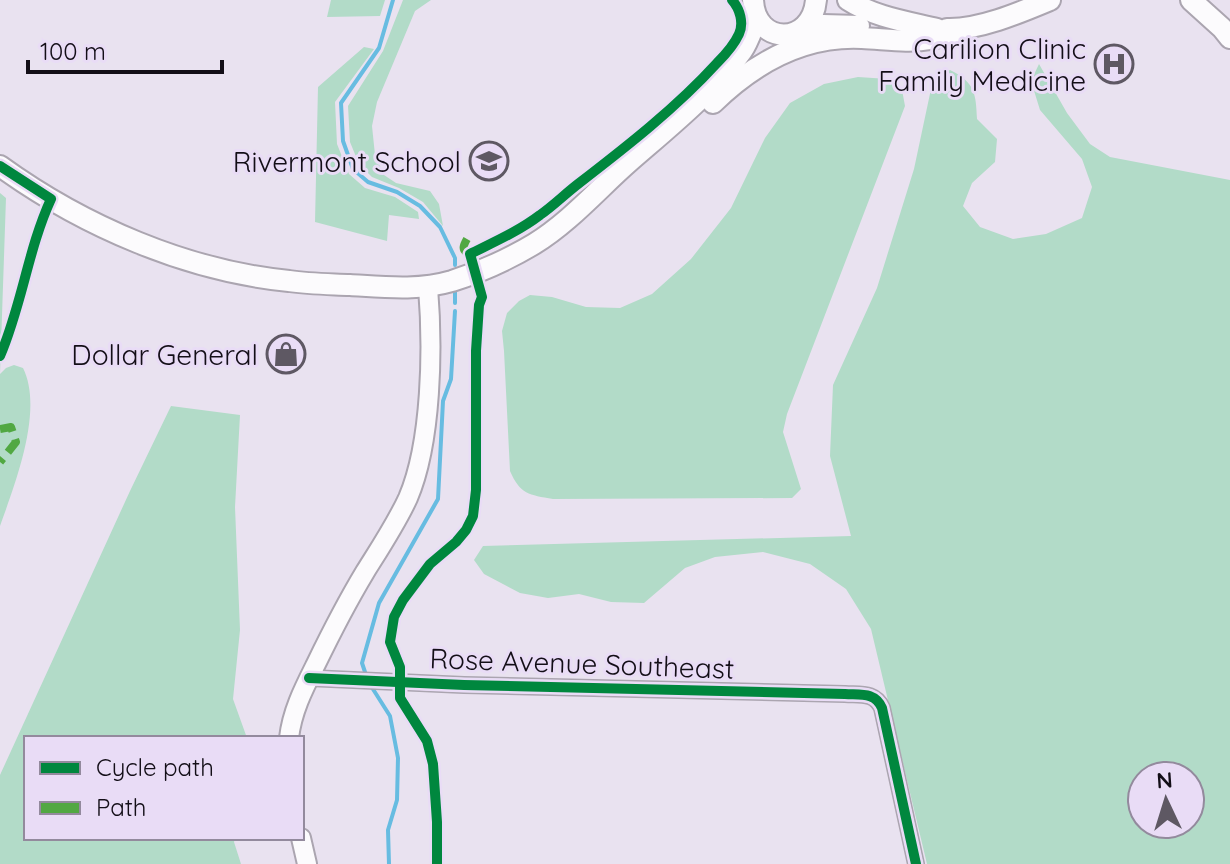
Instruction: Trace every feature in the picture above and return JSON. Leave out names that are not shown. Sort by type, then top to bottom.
[{"type":"main road","points":[[719,79],[761,48],[808,24],[815,12],[816,0],[833,11],[871,26]]},
{"type":"main road","points":[[848,0],[872,12],[937,29]]},
{"type":"main road","points":[[664,132],[702,114],[729,87],[760,64],[808,43],[840,38],[930,39],[1050,0]]},
{"type":"main road","points":[[1191,0],[1230,38]]},
{"type":"main road","points":[[755,9],[769,31],[779,34],[823,25],[960,30]]},
{"type":"main road","points":[[0,166],[51,199],[98,223],[163,251],[214,267],[289,281],[428,287],[476,272],[536,243],[568,218],[719,79],[743,49],[755,9]]},
{"type":"street","points":[[289,736],[296,707],[309,678],[335,626],[395,523],[414,481],[424,441],[429,380],[428,287]]},
{"type":"street","name":"Rose Avenue Southeast","points":[[309,678],[874,697],[882,708],[916,864]]},
{"type":"street","points":[[301,840],[307,864]]},
{"type":"green space","points":[[331,0],[385,0],[380,16],[327,17]]},
{"type":"green space","points":[[403,0],[431,0],[415,11],[377,102],[372,126],[375,155],[384,175],[396,183],[430,191],[439,204],[443,226],[423,202],[372,177],[359,164],[350,142],[348,106],[383,51]]},
{"type":"green space","points":[[364,47],[374,49],[335,102],[337,144],[349,174],[365,188],[395,197],[418,212],[419,219],[389,215],[387,241],[315,222],[318,87]]},
{"type":"green space","points":[[1039,64],[1067,113],[1090,144],[1110,157],[1230,180],[1230,864],[927,864],[871,629],[846,589],[810,564],[763,552],[715,557],[685,568],[644,603],[611,602],[579,594],[548,598],[520,593],[484,574],[474,560],[483,546],[851,536],[830,456],[833,385],[877,288],[914,169],[931,89],[941,74],[950,70],[969,84],[975,96],[977,119],[997,139],[995,162],[972,183],[963,206],[980,227],[1013,239],[1046,234],[1082,218],[1092,187],[1082,159],[1040,110],[1031,81]]},
{"type":"green space","points":[[858,77],[888,79],[902,90],[905,106],[787,414],[783,432],[801,489],[792,498],[553,499],[522,489],[510,471],[502,331],[507,313],[530,295],[552,297],[586,307],[620,308],[652,294],[691,259],[731,208],[765,138],[790,103],[824,84]]},
{"type":"green space","points":[[0,193],[6,198],[0,374]]},
{"type":"green space","points":[[14,365],[23,368],[29,385],[30,404],[25,447],[0,526],[0,374]]},
{"type":"green space","points":[[171,406],[240,415],[235,507],[240,630],[233,699],[246,736],[24,736],[24,840],[234,840],[241,864],[0,864],[0,775]]},
{"type":"waterway","points":[[393,0],[379,48],[341,103],[343,141],[353,169],[368,182],[397,192],[420,206],[440,227],[455,258],[455,265]]},
{"type":"waterway","points":[[455,291],[455,303]]},
{"type":"waterway","points":[[367,678],[362,663],[379,603],[438,499],[443,401],[451,379],[455,311]]},
{"type":"waterway","points":[[371,686],[390,716],[398,758],[397,800],[388,830],[389,864]]},
{"type":"marked path","points":[[467,239],[464,248],[470,254]]},
{"type":"marked path","points":[[0,429],[11,427],[16,442],[0,462]]},
{"type":"cycle path","points":[[437,864],[433,764],[427,741],[400,698],[400,667],[390,642],[394,617],[403,600],[430,564],[456,542],[473,516],[476,490],[476,351],[482,297],[470,254],[532,221],[685,96],[726,53],[739,34],[740,16],[732,0]]},
{"type":"cycle path","points":[[0,166],[51,199],[36,237],[0,356]]},
{"type":"cycle path","points":[[309,678],[867,695],[876,699],[882,708],[916,864]]},
{"type":"place","name":"Carilion Clinic Family Medicine","points":[[1114,64]]},
{"type":"place","name":"Rivermont School","points":[[489,161]]},
{"type":"place","name":"Dollar General","points":[[286,354]]}]
